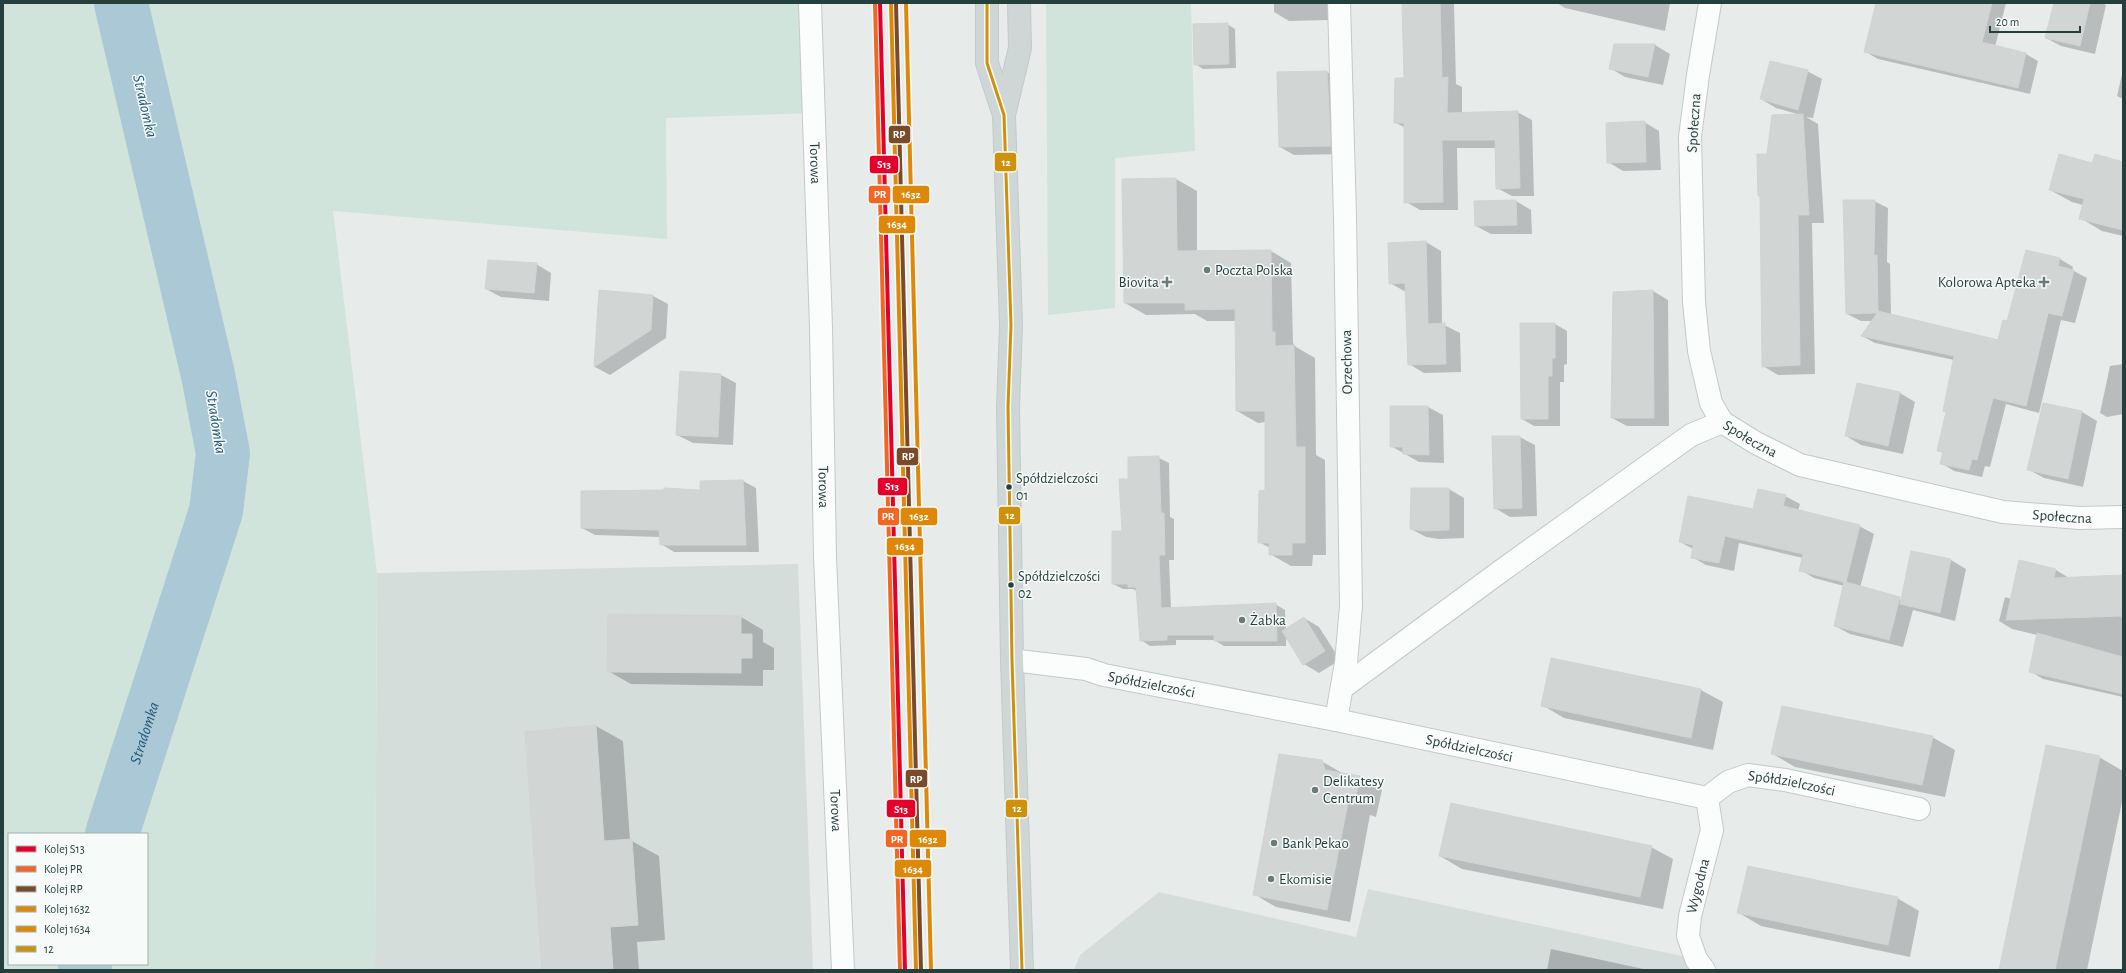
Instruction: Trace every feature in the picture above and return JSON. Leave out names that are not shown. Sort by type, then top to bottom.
[{"type":"main road","points":[[987,3],[987,63],[1004,115]]},
{"type":"main road","points":[[1019,3],[1020,48],[1004,115],[1011,325],[1008,407],[1012,660],[1022,970]]},
{"type":"street","name":"Torowa","points":[[810,3],[822,327],[825,557],[843,970]]},
{"type":"street","name":"Orzechowa","points":[[1336,720],[1342,688],[1351,606],[1345,216],[1339,3]]},
{"type":"street","name":"Społeczna","points":[[1710,3],[1698,75],[1690,137],[1694,302],[1699,351],[1711,403],[1722,422],[1756,443],[1800,465],[2003,512],[2080,518],[2123,517]]},
{"type":"street","points":[[1342,688],[1501,571],[1691,435],[1722,422]]},
{"type":"street","name":"Spółdzielczości","points":[[1012,660],[1086,669],[1104,675],[1336,720],[1707,798],[1728,782],[1748,775],[1785,780],[1919,809]]},
{"type":"street","name":"Wygodna","points":[[1704,970],[1696,959],[1688,936],[1690,916],[1712,830],[1707,798]]},
{"type":"shaded area","points":[[798,564],[813,970],[375,970],[377,573]]},
{"type":"shaded area","points":[[1368,889],[1696,959],[1706,970],[1074,970],[1080,955],[1159,892],[1356,937]]},
{"type":"green space","points":[[3,3],[810,3],[814,113],[666,118],[667,239],[333,211],[377,573],[375,970],[3,970]]},
{"type":"green space","points":[[1046,3],[1191,3],[1195,151],[1115,158],[1115,308],[1048,315]]},
{"type":"building","points":[[1402,3],[1440,3],[1442,78],[1448,77],[1447,113],[1518,111],[1520,188],[1496,189],[1495,140],[1442,140],[1443,202],[1404,203],[1404,123],[1394,123],[1395,78],[1404,78]]},
{"type":"building","points":[[1876,3],[1992,3],[1982,42],[2026,53],[2018,88],[1864,52]]},
{"type":"building","points":[[2054,3],[2090,3],[2080,46],[2045,38]]},
{"type":"building","points":[[1228,23],[1229,64],[1194,65],[1193,24]]},
{"type":"building","points":[[1614,44],[1655,44],[1648,77],[1609,69]]},
{"type":"building","points":[[1770,61],[1808,70],[1798,110],[1760,99]]},
{"type":"building","points":[[1327,71],[1331,146],[1279,147],[1277,72]]},
{"type":"building","points":[[1803,114],[1809,215],[1798,215],[1800,365],[1762,367],[1760,196],[1758,196],[1757,154],[1767,154],[1772,115]]},
{"type":"building","points":[[1645,121],[1646,162],[1607,163],[1606,123]]},
{"type":"building","points":[[2059,154],[2092,163],[2095,154],[2123,162],[2123,230],[2079,219],[2084,199],[2049,190]]},
{"type":"building","points":[[1176,178],[1177,251],[1271,250],[1272,332],[1275,332],[1275,346],[1294,345],[1296,447],[1305,447],[1305,543],[1292,543],[1292,555],[1269,555],[1269,543],[1258,543],[1259,491],[1265,490],[1265,411],[1236,411],[1235,309],[1185,310],[1185,303],[1124,303],[1122,179]]},
{"type":"building","points":[[1516,200],[1517,225],[1475,226],[1474,201]]},
{"type":"building","points":[[1843,200],[1875,200],[1874,256],[1877,255],[1878,311],[1998,340],[2003,320],[2007,321],[2026,250],[2060,258],[2058,266],[2074,270],[2062,316],[2048,313],[2026,406],[1993,398],[1977,460],[1972,459],[1969,470],[1940,464],[1943,452],[1937,451],[1946,412],[1943,411],[1954,356],[1861,336],[1877,313],[1846,314]]},
{"type":"building","points":[[1426,241],[1428,324],[1445,323],[1446,364],[1408,365],[1405,283],[1389,284],[1388,243]]},
{"type":"building","points":[[488,260],[537,263],[534,293],[485,289]]},
{"type":"building","points":[[599,290],[653,295],[651,330],[594,367]]},
{"type":"building","points":[[1653,290],[1654,418],[1611,418],[1613,292]]},
{"type":"building","points":[[1520,323],[1555,323],[1555,358],[1552,358],[1552,376],[1548,376],[1548,419],[1521,419]]},
{"type":"building","points":[[680,371],[721,374],[718,437],[676,435]]},
{"type":"building","points":[[1857,383],[1900,392],[1888,446],[1845,436]]},
{"type":"building","points":[[2043,403],[2082,411],[2068,479],[2027,470]]},
{"type":"building","points":[[1390,406],[1428,406],[1429,455],[1403,454],[1403,447],[1390,447]]},
{"type":"building","points":[[1492,436],[1520,436],[1522,508],[1494,509]]},
{"type":"building","points":[[1159,456],[1161,513],[1164,513],[1165,555],[1159,555],[1161,608],[1276,603],[1277,641],[1214,641],[1214,635],[1167,635],[1167,640],[1140,641],[1136,587],[1128,587],[1128,584],[1112,584],[1112,531],[1122,531],[1119,479],[1128,479],[1128,457]]},
{"type":"building","points":[[743,480],[746,545],[660,545],[659,530],[581,528],[581,491],[664,490],[664,488],[700,490],[700,481]]},
{"type":"building","points":[[1411,488],[1449,488],[1449,530],[1423,531],[1410,529]]},
{"type":"building","points":[[1758,489],[1786,495],[1783,506],[1860,525],[1846,582],[1900,597],[1889,640],[1834,626],[1844,582],[1799,571],[1803,554],[1725,536],[1719,563],[1691,558],[1693,545],[1679,542],[1688,496],[1753,509]]},
{"type":"building","points":[[1911,551],[1951,559],[1940,613],[1900,604]]},
{"type":"building","points":[[2019,560],[2056,569],[2054,578],[2123,575],[2123,616],[2006,620]]},
{"type":"building","points":[[608,614],[741,616],[741,634],[752,634],[752,658],[741,658],[741,673],[607,672]]},
{"type":"building","points":[[1304,617],[1325,651],[1303,665],[1282,631]]},
{"type":"building","points":[[2037,633],[2123,657],[2123,694],[2029,672]]},
{"type":"building","points":[[1551,658],[1701,689],[1691,738],[1541,706]]},
{"type":"building","points":[[1782,706],[1933,736],[1922,785],[1771,754]]},
{"type":"building","points":[[596,725],[604,841],[632,839],[638,925],[610,927],[613,970],[542,970],[525,732]]},
{"type":"building","points":[[2046,745],[2100,756],[2055,970],[1999,970]]},
{"type":"building","points":[[1279,754],[1322,760],[1325,770],[1360,776],[1354,805],[1348,803],[1327,910],[1253,895]]},
{"type":"building","points":[[1451,803],[1652,846],[1640,897],[1439,856]]},
{"type":"building","points":[[1748,866],[1898,897],[1888,945],[1737,913]]},
{"type":"waterway","name":"Stradomka","points":[[112,833],[216,511],[223,453],[208,375],[121,3]]},
{"type":"waterway","name":"Stradomka","points":[[85,965],[85,970]]},
{"type":"rail line","name":"PR","points":[[875,3],[900,970]]},
{"type":"rail line","name":"S13","points":[[880,3],[905,970]]},
{"type":"rail line","name":"1634","points":[[891,3],[916,970]]},
{"type":"rail line","name":"RP","points":[[896,3],[921,970]]},
{"type":"rail line","name":"1632","points":[[906,3],[931,970]]},
{"type":"transit line","name":"12","points":[[987,3],[987,63],[1004,115],[1011,325],[1008,407],[1012,660],[1022,970]]},
{"type":"place","name":"Poczta Polska","points":[[1207,270]]},
{"type":"place","name":"Biovita","points":[[1167,282]]},
{"type":"place","name":"Kolorowa Apteka","points":[[2044,282]]},
{"type":"place","name":"Spółdzielczości 01","points":[[1009,487]]},
{"type":"place","name":"Spółdzielczości 02","points":[[1011,585]]},
{"type":"place","name":"Żabka","points":[[1242,620]]},
{"type":"place","name":"Delikatesy Centrum","points":[[1315,790]]},
{"type":"place","name":"Bank Pekao","points":[[1274,843]]},
{"type":"place","name":"Ekomisie","points":[[1271,879]]}]
